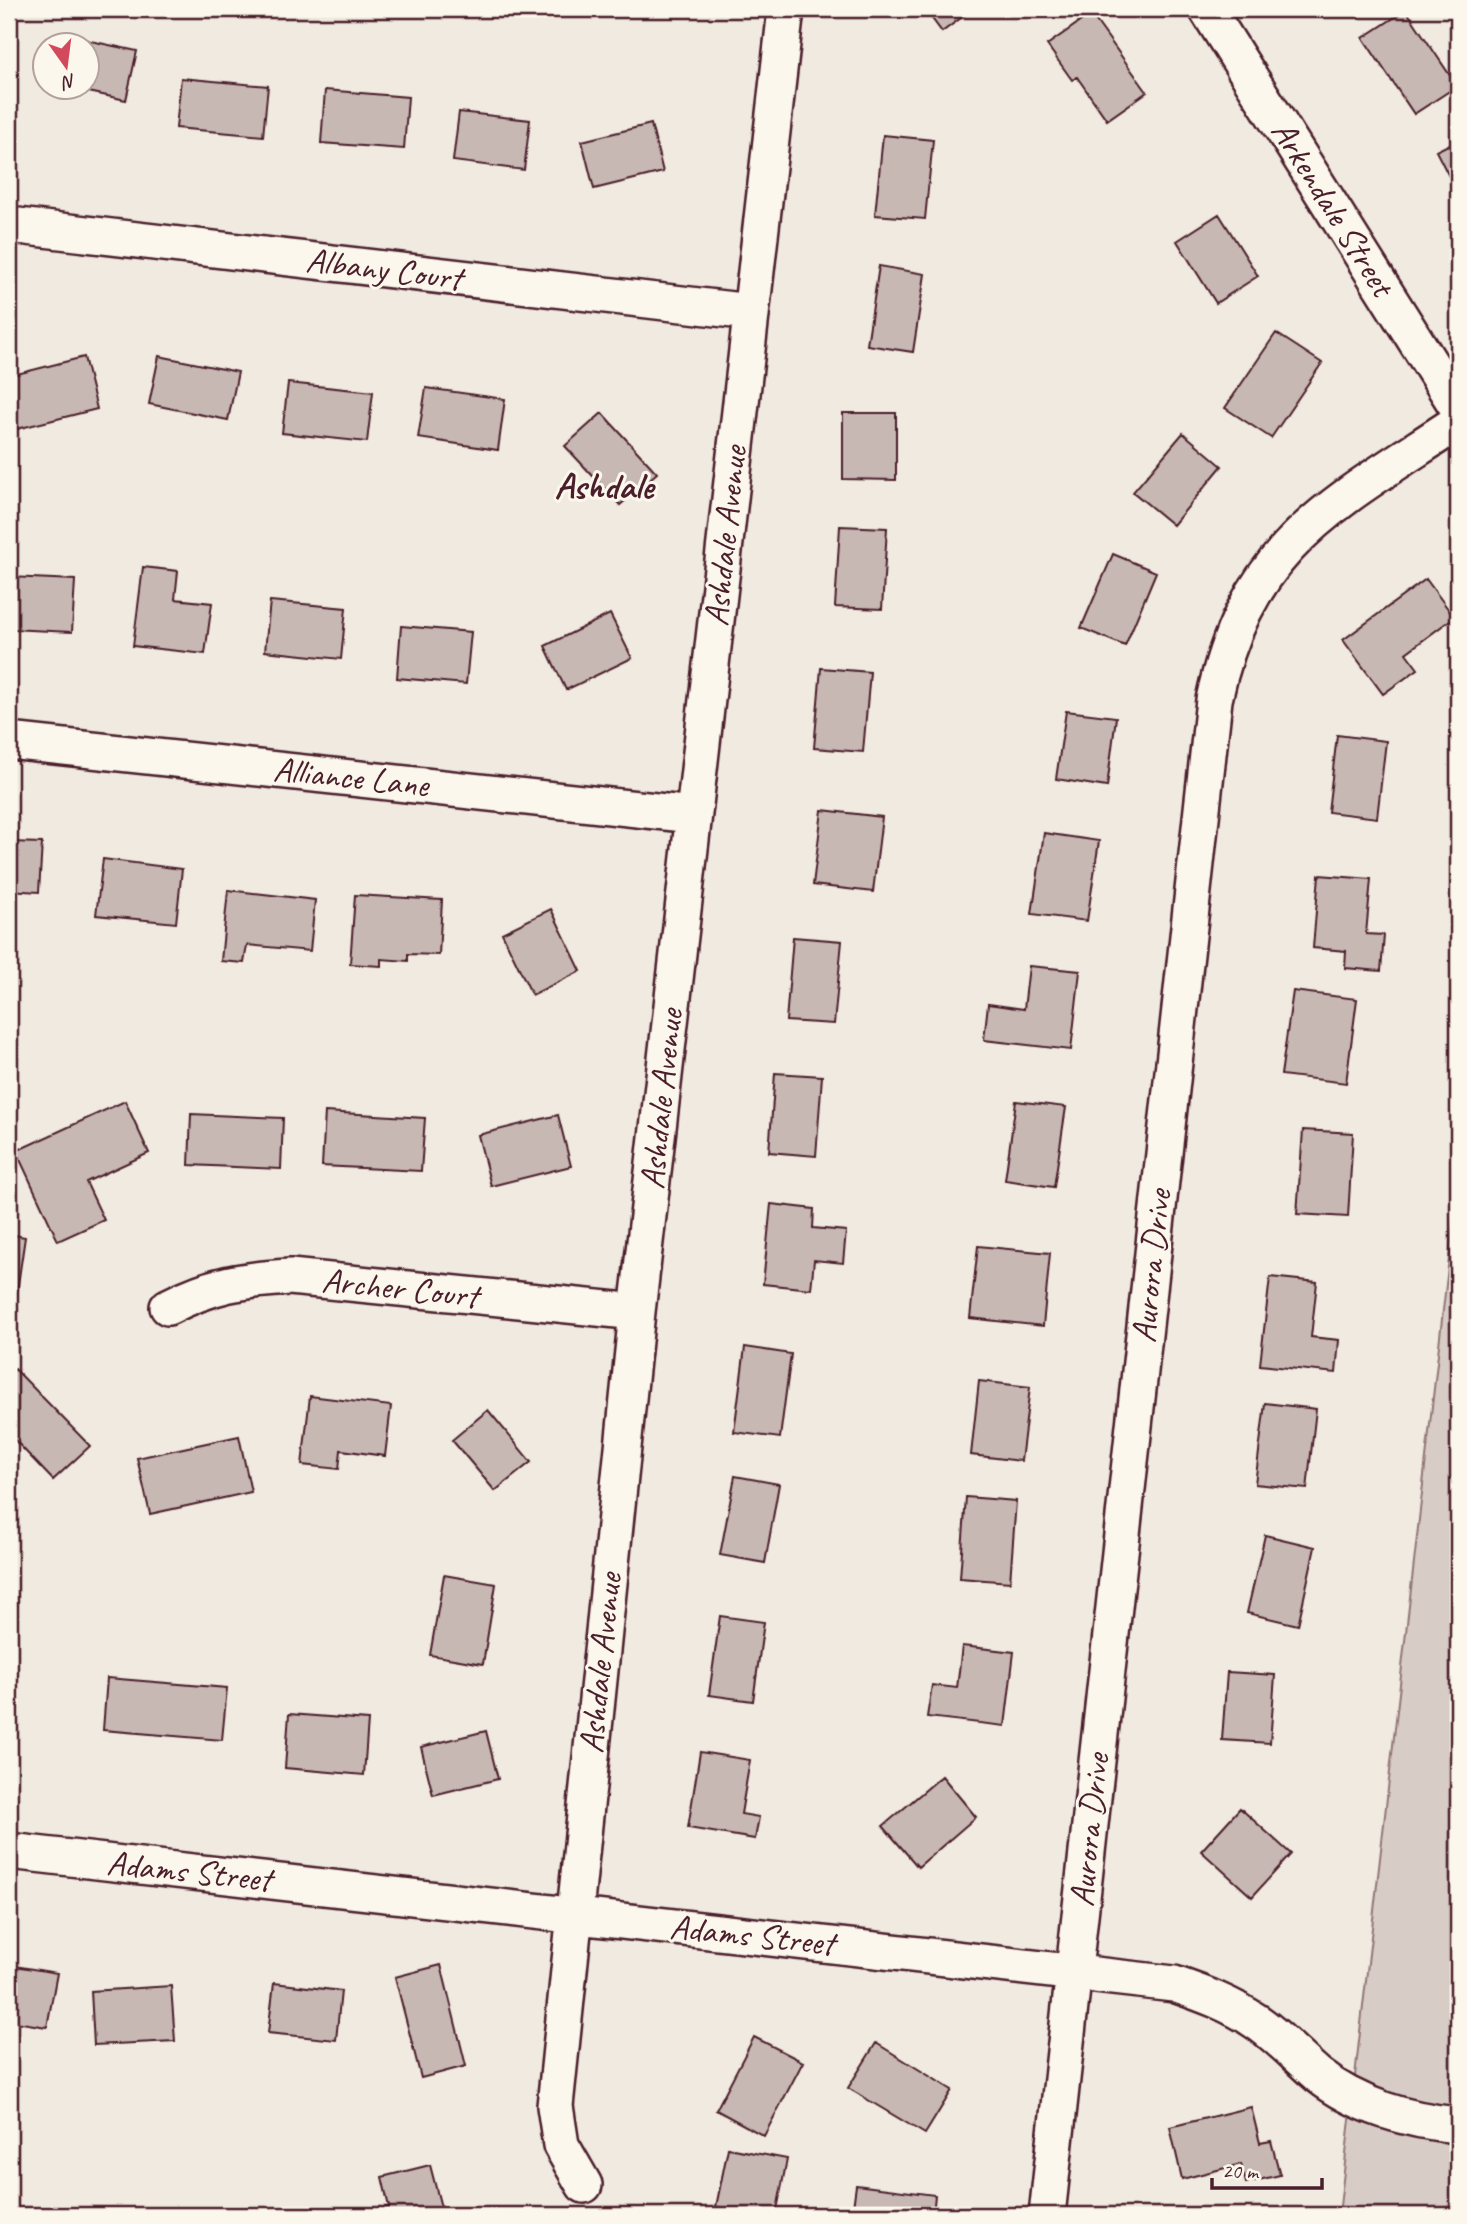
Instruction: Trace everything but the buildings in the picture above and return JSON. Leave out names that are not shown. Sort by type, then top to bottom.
[{"type":"street","name":"Ashdale Avenue","points":[[584,2185],[561,2145],[555,2106],[637,1312],[786,9]]},
{"type":"street","name":"Arkendale Street","points":[[1207,9],[1458,408]]},
{"type":"street","name":"Albany Court","points":[[18,226],[750,312]]},
{"type":"street","name":"Aurora Drive","points":[[1047,2215],[1212,713],[1220,670],[1238,620],[1258,584],[1289,542],[1320,514],[1458,422]]},
{"type":"street","name":"Alliance Lane","points":[[9,741],[693,815]]},
{"type":"street","name":"Archer Court","points":[[168,1307],[203,1289],[241,1280],[290,1277],[637,1312]]},
{"type":"street","name":"Adams Street","points":[[9,1851],[1174,1984],[1218,1999],[1258,2022],[1321,2077],[1361,2101],[1458,2139]]},
{"type":"path","points":[[1458,2139],[1454,2176],[1458,2197]]},
{"type":"shaded area","points":[[1458,1180],[1458,2215],[1339,2215]]},
{"type":"district","name":"Ashdale","points":[[604,485]]}]
